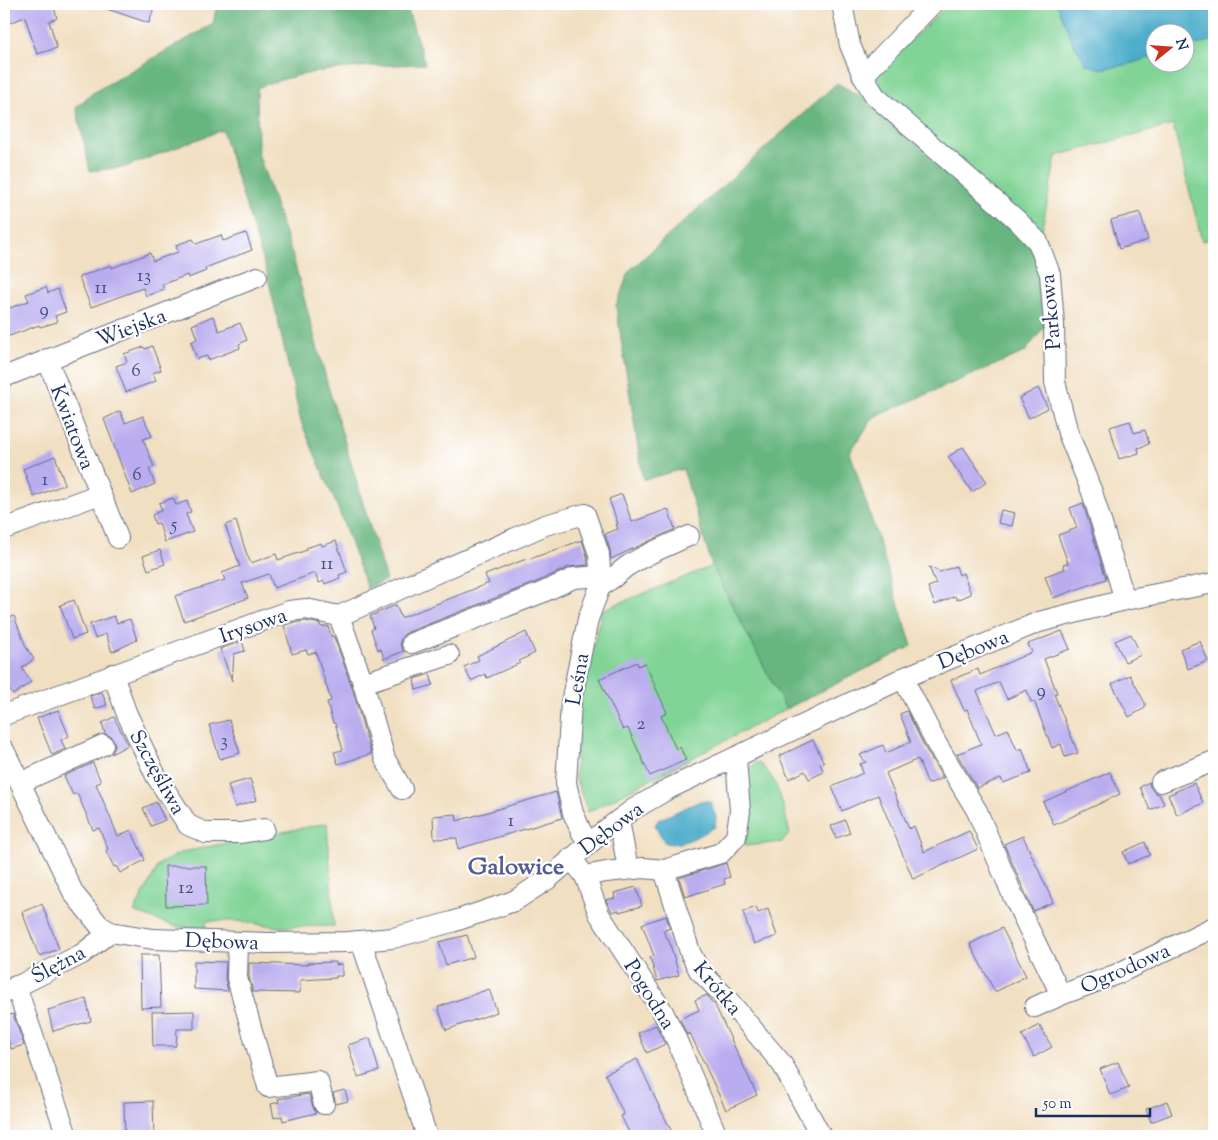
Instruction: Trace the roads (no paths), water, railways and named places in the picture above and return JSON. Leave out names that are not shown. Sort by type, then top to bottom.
[{"type":"street","name":"Parkowa","points":[[842,4],[850,45],[875,96],[1017,220],[1038,242],[1050,274],[1054,324],[1055,382],[1068,433],[1092,492],[1125,600]]},
{"type":"street","points":[[864,76],[932,4]]},
{"type":"street","name":"Wiejska","points":[[4,377],[257,277]]},
{"type":"street","name":"Kwiatowa","points":[[47,360],[118,538]]},
{"type":"street","name":"Kwiatowa","points":[[4,529],[100,494]]},
{"type":"street","name":"Leśna","points":[[339,616],[545,525],[585,514],[599,554],[601,580],[588,619],[571,703],[566,783],[573,813],[582,833],[590,843]]},
{"type":"street","points":[[412,643],[541,593],[574,578],[610,582],[628,566],[689,536]]},
{"type":"street","name":"Dębowa","points":[[110,932],[153,939],[296,944],[393,938],[452,922],[514,901],[548,879],[632,810],[670,788],[903,678],[1039,622],[1125,600],[1214,583]]},
{"type":"street","name":"Irysowa","points":[[4,715],[289,611],[306,609],[339,616]]},
{"type":"street","points":[[339,616],[363,683],[385,759],[402,789]]},
{"type":"street","points":[[363,683],[449,655]]},
{"type":"street","name":"Szczęśliwa","points":[[113,674],[126,712],[156,776],[188,825],[206,833],[241,833],[264,829]]},
{"type":"street","points":[[903,678],[936,743],[977,811],[1013,896],[1061,996]]},
{"type":"street","points":[[20,783],[102,745]]},
{"type":"street","points":[[4,750],[74,894],[98,925],[110,932]]},
{"type":"street","points":[[585,876],[628,869],[664,870],[721,852],[736,836],[740,811],[736,758]]},
{"type":"street","points":[[1160,782],[1214,761]]},
{"type":"street","points":[[619,820],[628,869]]},
{"type":"street","name":"Pogodna","points":[[572,858],[585,876],[599,914],[663,1012],[717,1136]]},
{"type":"street","name":"Krótka","points":[[664,870],[690,952],[699,970],[728,1000],[782,1064],[821,1136]]},
{"type":"street","name":"Ogrodowa","points":[[1035,1007],[1117,974],[1214,927]]},
{"type":"street","name":"Ślężna","points":[[10,990],[82,954],[110,932]]},
{"type":"street","points":[[361,941],[427,1136]]},
{"type":"street","points":[[238,943],[237,978],[261,1089],[318,1081],[324,1104]]},
{"type":"street","points":[[10,990],[67,1136]]},
{"type":"water","points":[[1057,4],[1214,4],[1214,40],[1196,45],[1196,22],[1146,22],[1146,59],[1126,65],[1100,69],[1086,64],[1073,43]]},
{"type":"water","points":[[700,801],[710,801],[716,817],[715,827],[684,842],[665,843],[655,825],[658,820]]},
{"type":"district","name":"Galowice","points":[[516,866]]}]
